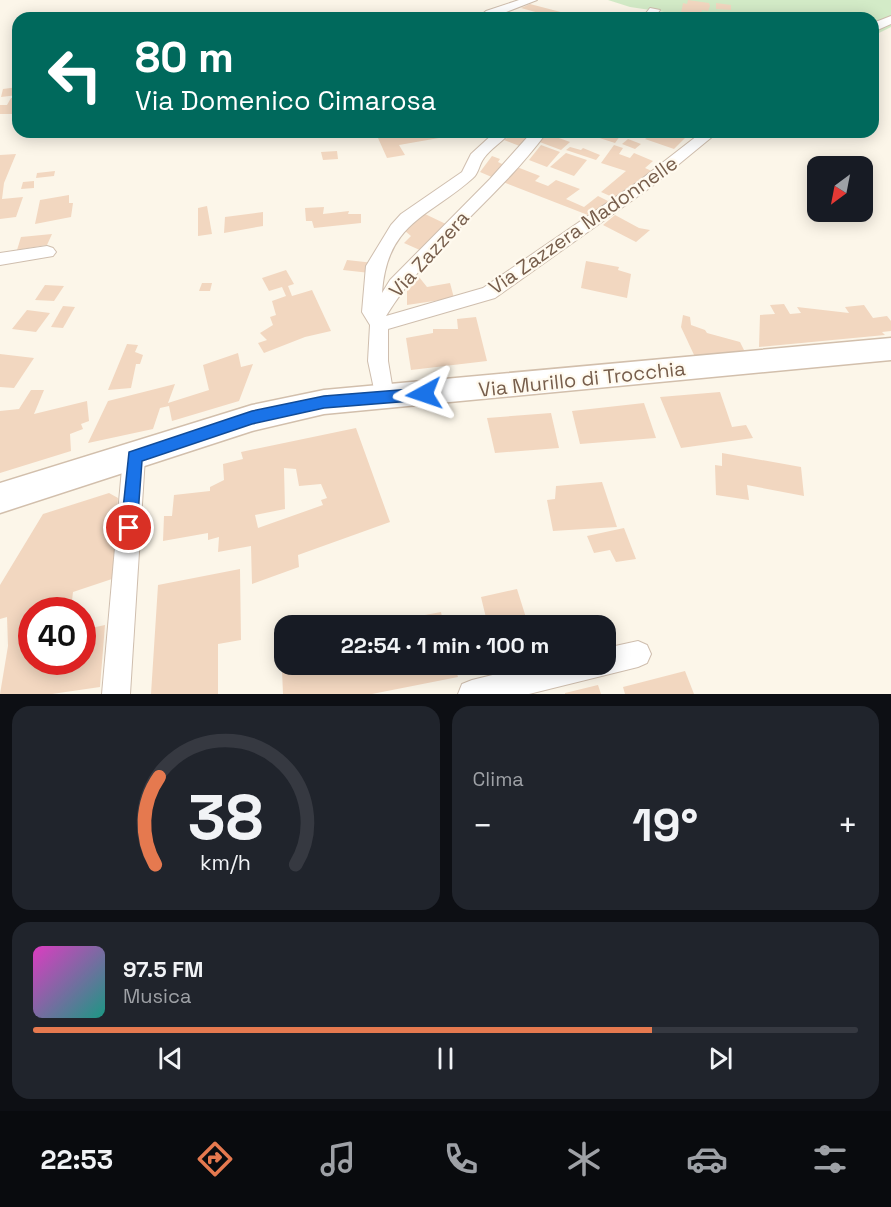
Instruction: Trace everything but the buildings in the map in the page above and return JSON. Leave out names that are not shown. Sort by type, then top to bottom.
[{"type":"street","points":[[493,12],[531,0]]},
{"type":"street","points":[[384,397],[378,361],[378,321],[371,312],[375,266],[397,229],[407,218],[469,174],[476,156],[496,138]]},
{"type":"street","name":"Via Zazzera","points":[[378,321],[396,285],[496,182],[535,138]]},
{"type":"street","name":"Via Zazzera Madonnelle","points":[[378,321],[489,293],[645,184],[703,138]]},
{"type":"street","points":[[0,259],[47,252]]},
{"type":"street","name":"Via Murillo di Trocchia","points":[[0,498],[252,418],[324,402],[891,349]]},
{"type":"street","points":[[116,694],[134,457]]},
{"type":"street","points":[[616,660],[638,654]]},
{"type":"street","points":[[472,694],[551,675]]},
{"type":"green space","points":[[608,0],[891,0],[891,27],[879,33],[879,12],[664,12],[630,7]]},
{"type":"route","points":[[129,528],[134,457],[252,418],[324,402],[424,394]]}]
